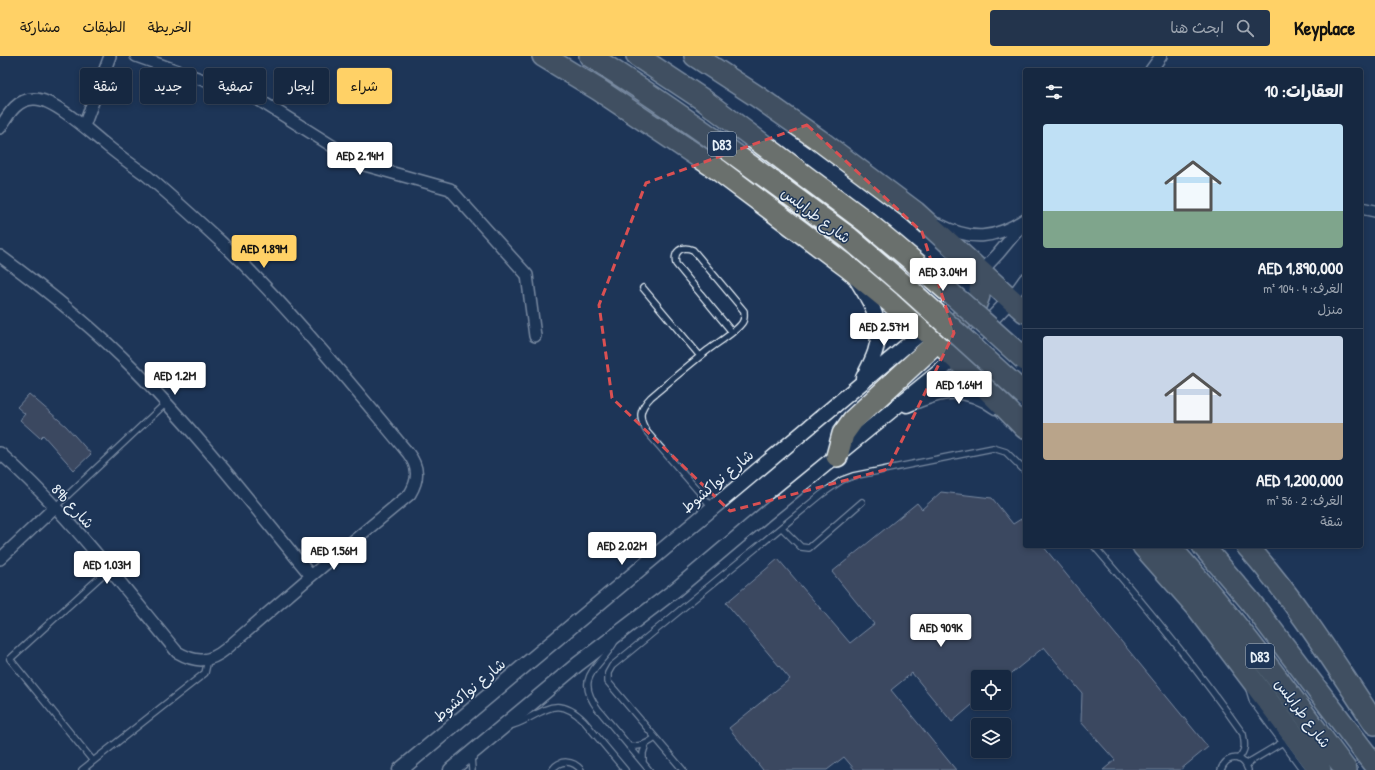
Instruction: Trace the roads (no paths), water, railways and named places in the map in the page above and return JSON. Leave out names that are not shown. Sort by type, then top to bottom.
[{"type":"highway","points":[[543,56],[599,90],[717,169],[849,268],[931,336],[1023,426]]},
{"type":"highway","name":"شارع طرابلس","points":[[590,56],[714,138],[849,238],[905,286],[1023,393]]},
{"type":"highway","name":"شارع طرابلس","points":[[637,56],[708,103],[865,221],[970,309],[1023,358]]},
{"type":"highway","points":[[695,56],[758,97],[819,140],[915,212],[980,273],[1018,306]]},
{"type":"highway","points":[[837,456],[843,434],[852,420],[931,336],[967,315],[977,303],[981,288],[980,273]]},
{"type":"highway","points":[[1145,548],[1196,606],[1320,770]]},
{"type":"highway","name":"شارع طرابلس","points":[[1171,548],[1197,577],[1250,642],[1346,770]]},
{"type":"highway","name":"شارع طرابلس","points":[[1205,548],[1250,601],[1375,766]]},
{"type":"highway","points":[[1249,548],[1283,588],[1325,646],[1375,724]]},
{"type":"street","points":[[84,126],[110,56]]},
{"type":"street","points":[[136,56],[259,100],[362,164],[450,189],[527,275],[535,336]]},
{"type":"street","points":[[1152,68],[1161,56]]},
{"type":"street","points":[[0,128],[16,106],[24,100],[35,99],[45,101],[84,126],[184,208],[257,278],[306,332],[414,460],[417,469],[417,478],[415,486],[410,494],[218,656],[208,660]]},
{"type":"street","points":[[1363,209],[1375,212]]},
{"type":"street","points":[[915,212],[954,232],[975,236],[985,236],[1003,232],[1023,221]]},
{"type":"street","points":[[980,273],[998,254],[1023,223]]},
{"type":"street","points":[[0,256],[58,300],[98,334],[135,370],[166,403],[311,576]]},
{"type":"street","points":[[849,268],[872,304],[878,323],[875,352],[860,384]]},
{"type":"street","points":[[451,770],[572,669],[675,590],[1018,306],[1023,287]]},
{"type":"street","name":"شارع نواكشوط","points":[[400,770],[860,384],[931,336]]},
{"type":"street","points":[[892,411],[927,396],[943,392],[967,393],[984,399],[1023,426]]},
{"type":"street","name":"89b شارع","points":[[0,453],[55,507],[109,569],[177,652],[187,658],[208,660]]},
{"type":"street","points":[[0,559],[55,507]]},
{"type":"lane","points":[[712,507],[647,432],[642,424],[640,414],[644,404],[650,397],[700,356],[732,332],[743,323],[745,317],[744,311],[693,250],[687,248],[681,249],[674,258],[676,264],[732,332]]},
{"type":"lane","points":[[643,288],[700,356]]},
{"type":"lane","points":[[55,507],[166,403]]},
{"type":"lane","points":[[683,770],[608,682],[609,670],[832,487],[853,476],[993,448],[1006,452],[1023,469]]},
{"type":"lane","points":[[782,528],[801,547],[809,548],[862,502]]},
{"type":"lane","points":[[1096,548],[1180,650],[1243,734],[1245,744],[1244,753],[1238,759]]},
{"type":"lane","points":[[93,761],[10,659],[109,569]]},
{"type":"lane","points":[[618,634],[612,648],[595,666],[590,674],[588,692],[592,701],[649,770]]},
{"type":"lane","points":[[82,770],[205,673],[208,660]]},
{"type":"lane","points":[[1247,673],[1251,697],[1303,770]]},
{"type":"lane","points":[[501,728],[518,723],[541,710],[550,707],[569,709],[584,721],[625,770]]},
{"type":"lane","points":[[629,746],[638,747],[655,738]]},
{"type":"lane","points":[[1221,770],[1225,762],[1234,758],[1238,759],[1247,767],[1283,742]]},
{"type":"lane","points":[[643,762],[643,753],[646,744]]},
{"type":"lane","points":[[471,753],[472,770]]},
{"type":"lane","points":[[552,770],[555,766],[564,762],[574,764],[581,770]]}]
